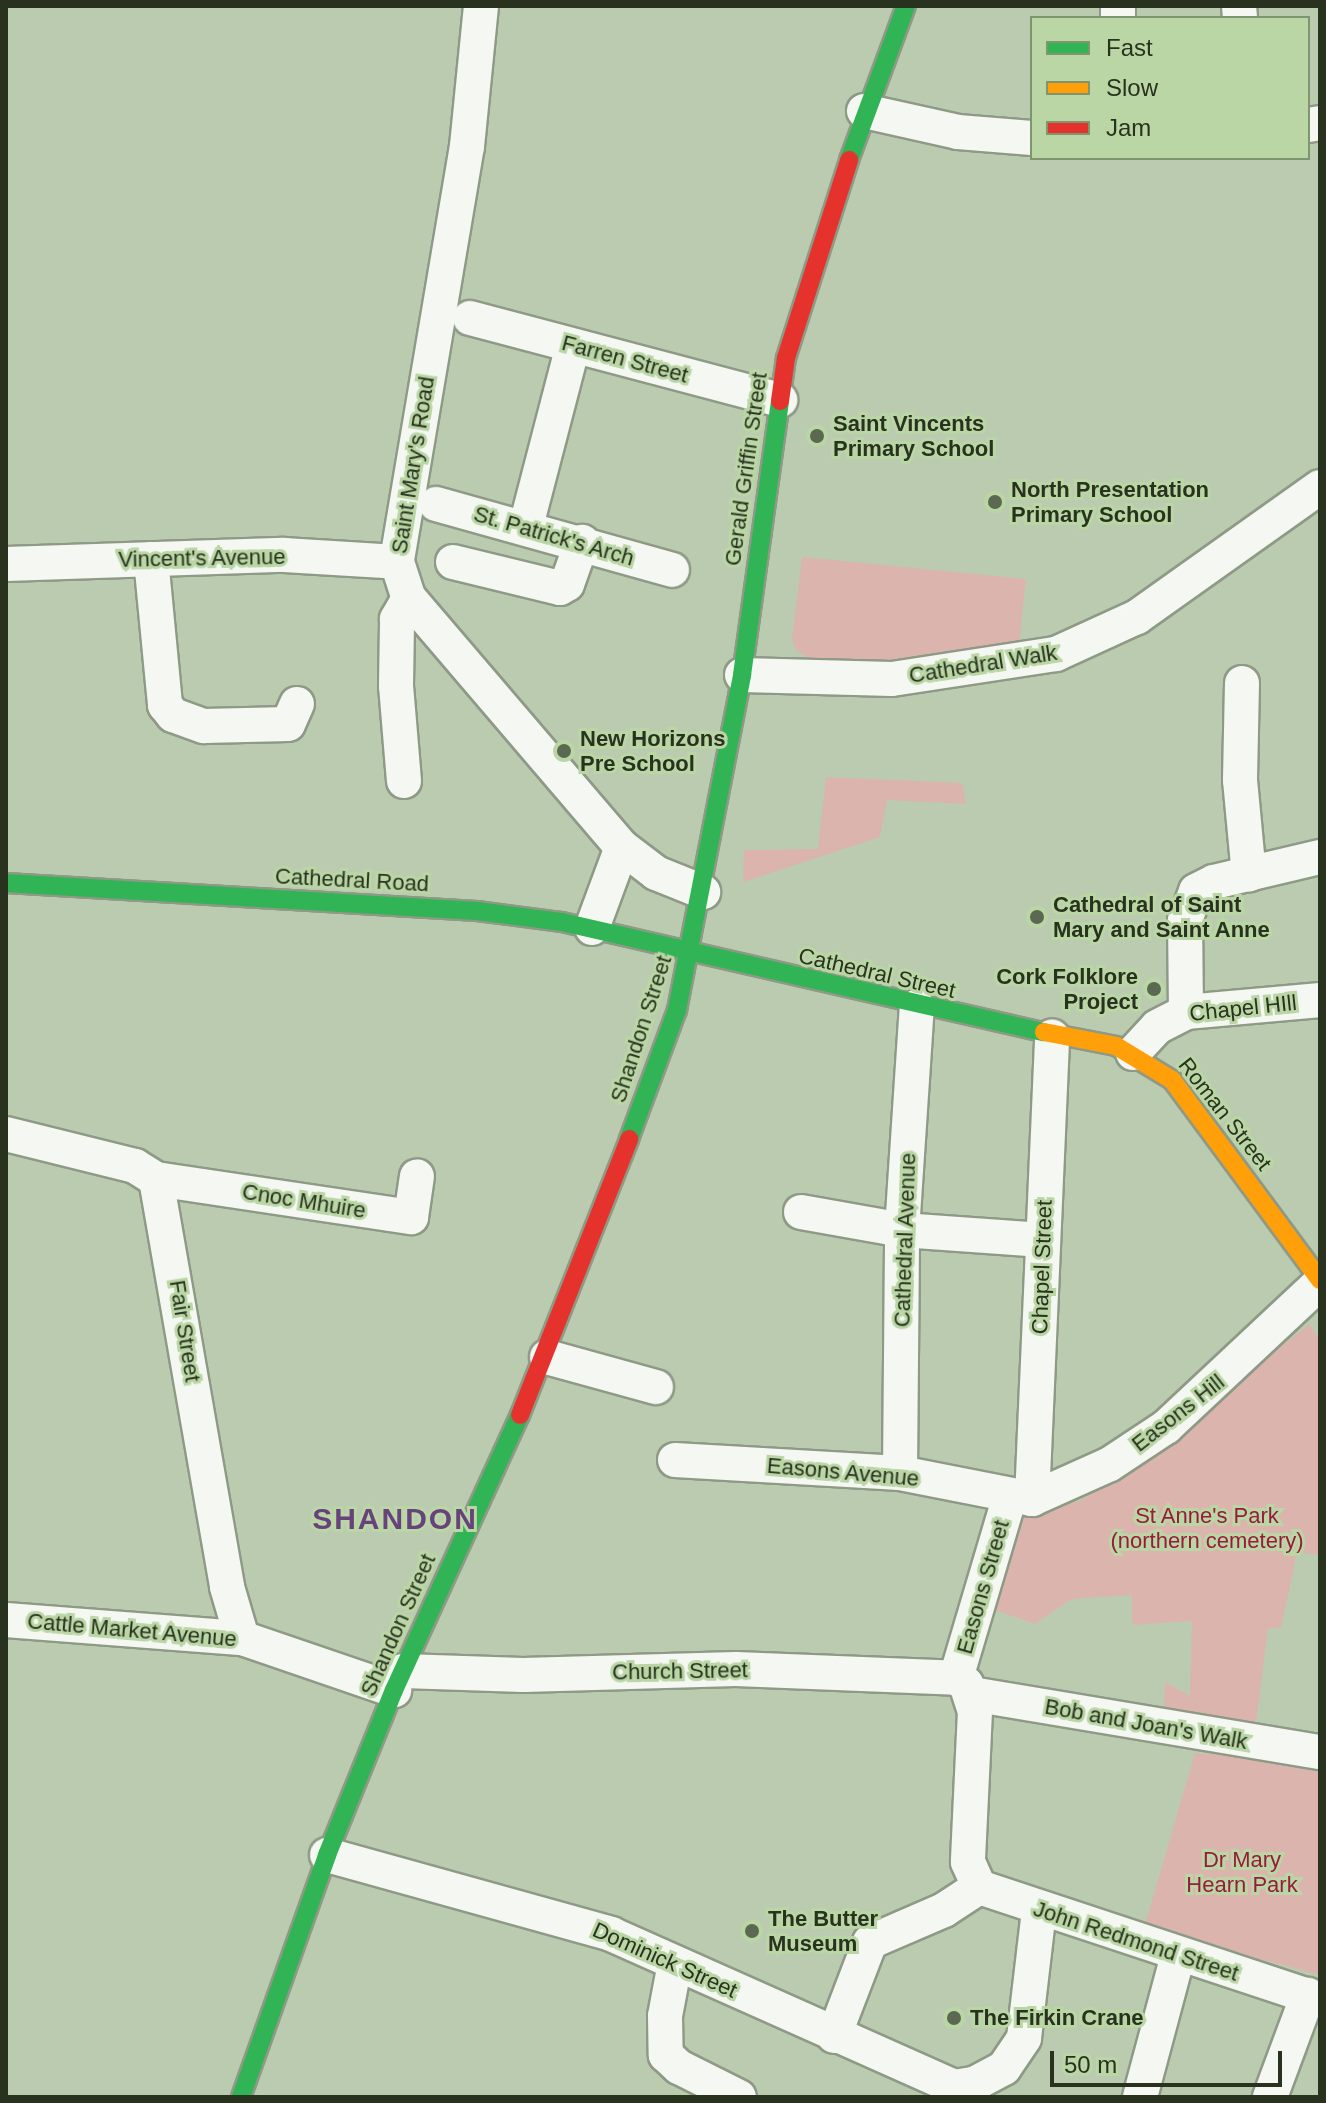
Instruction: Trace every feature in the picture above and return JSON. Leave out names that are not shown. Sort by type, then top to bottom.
[{"type":"main road","name":"Gerald Griffin Street","points":[[691,953],[742,675],[786,358],[864,111],[906,6]]},
{"type":"main road","name":"Cathedral Road","points":[[6,883],[477,911],[592,928],[691,953]]},
{"type":"main road","name":"Cathedral Street","points":[[691,953],[1052,1036]]},
{"type":"main road","name":"Shandon Street","points":[[241,2097],[327,1855],[398,1681],[547,1357],[666,1043],[691,953]]},
{"type":"main road","name":"Roman Street","points":[[1052,1036],[1133,1053],[1179,1088],[1320,1282]]},
{"type":"street","name":"Saint Mary's Road","points":[[481,6],[462,184],[397,562],[409,598],[622,847],[656,873],[703,892]]},
{"type":"street","points":[[864,111],[958,132],[1030,138]]},
{"type":"street","name":"Farren Street","points":[[470,318],[780,400]]},
{"type":"street","points":[[526,526],[573,346]]},
{"type":"street","name":"Cathedral Walk","points":[[742,675],[892,679],[1056,654],[1137,617],[1320,487]]},
{"type":"street","name":"St. Patrick's Arch","points":[[436,504],[526,526],[672,570]]},
{"type":"street","points":[[453,562],[560,588],[567,584],[582,542]]},
{"type":"street","name":"Vincent's Avenue","points":[[6,564],[284,555],[397,562]]},
{"type":"street","points":[[151,559],[165,705],[173,715],[204,726],[292,714]]},
{"type":"street","points":[[404,781],[398,743],[397,619],[409,598]]},
{"type":"street","points":[[1242,683],[1240,780],[1249,875]]},
{"type":"street","points":[[592,928],[622,847]]},
{"type":"street","points":[[1186,1012],[1185,920],[1191,898],[1200,886],[1320,857]]},
{"type":"street","name":"Chapel HIll","points":[[1133,1053],[1157,1027],[1186,1012],[1320,1000]]},
{"type":"street","name":"Cathedral Avenue","points":[[900,1473],[902,1230],[917,1007]]},
{"type":"street","name":"Chapel Street","points":[[1021,1497],[1043,1240],[1052,1036]]},
{"type":"street","points":[[6,1134],[135,1166],[156,1179]]},
{"type":"street","name":"Cnoc Mhuire","points":[[156,1179],[411,1217],[417,1176]]},
{"type":"street","name":"Fair Street","points":[[156,1179],[227,1587],[242,1638]]},
{"type":"street","points":[[801,1212],[902,1230],[1043,1240]]},
{"type":"street","name":"Easons Hill","points":[[1021,1497],[1110,1464],[1166,1427],[1320,1282]]},
{"type":"street","points":[[547,1357],[656,1387]]},
{"type":"street","name":"Easons Avenue","points":[[675,1460],[900,1473],[1021,1497]]},
{"type":"street","name":"Easons Street","points":[[964,1686],[1021,1497]]},
{"type":"street","name":"Cattle Market Avenue","points":[[6,1620],[242,1638],[398,1681]]},
{"type":"street","name":"Church Street","points":[[398,1681],[736,1669],[964,1686]]},
{"type":"street","points":[[834,2036],[870,1942],[944,1910],[974,1874],[975,1727],[964,1686]]},
{"type":"street","name":"Bob and Joan's Walk","points":[[964,1686],[1320,1752]]},
{"type":"street","name":"Dominick Street","points":[[327,1855],[554,1916],[675,1963],[834,2036],[903,2084],[980,2090]]},
{"type":"street","name":"John Redmond Street","points":[[974,1874],[1039,1910],[1314,1998]]},
{"type":"street","points":[[980,2090],[1004,2068],[1024,2038],[1039,1910]]},
{"type":"street","points":[[1140,2097],[1178,1955]]},
{"type":"street","points":[[675,1963],[665,2016],[666,2055],[679,2067],[739,2097]]},
{"type":"street","points":[[1270,2097],[1314,1998]]},
{"type":"green space","points":[[802,557],[1026,579],[1019,644],[878,661],[811,660],[795,649],[792,638]]},
{"type":"green space","points":[[826,777],[962,783],[966,804],[887,800],[880,837],[743,882],[744,850],[818,849]]},
{"type":"green space","name":"St Anne's Park (northern cemetery)","points":[[1309,1324],[1320,1340],[1320,1555],[1297,1552],[1281,1628],[1268,1628],[1256,1723],[1164,1708],[1165,1682],[1190,1696],[1192,1621],[1132,1625],[1132,1595],[1071,1599],[1035,1624],[992,1609],[1021,1507],[1078,1502],[1139,1462]]},
{"type":"green space","name":"Dr Mary Hearn Park","points":[[1195,1753],[1320,1764],[1320,1975],[1144,1928]]},
{"type":"traffic: fast","points":[[849,160],[906,6]]},
{"type":"traffic: fast","points":[[629,1139],[677,1010],[742,675],[780,401]]},
{"type":"traffic: fast","points":[[6,883],[477,911],[562,922],[1044,1032]]},
{"type":"traffic: fast","points":[[241,2097],[327,1855],[394,1690],[520,1415]]},
{"type":"traffic: slow","points":[[1044,1032],[1116,1046],[1172,1080],[1320,1280]]},
{"type":"traffic: jam","points":[[780,401],[786,358],[849,160]]},
{"type":"traffic: jam","points":[[520,1415],[629,1139]]},
{"type":"place","name":"Saint Vincents Primary School","points":[[817,436]]},
{"type":"place","name":"North Presentation Primary School","points":[[995,502]]},
{"type":"place","name":"New Horizons Pre School","points":[[564,751]]},
{"type":"place","name":"Cathedral of Saint Mary and Saint Anne","points":[[1037,917]]},
{"type":"place","name":"Cork Folklore Project","points":[[1154,989]]},
{"type":"place","name":"The Butter Museum","points":[[752,1931]]},
{"type":"place","name":"The Firkin Crane","points":[[954,2018]]},
{"type":"district","name":"SHANDON","points":[[395,1519]]}]
